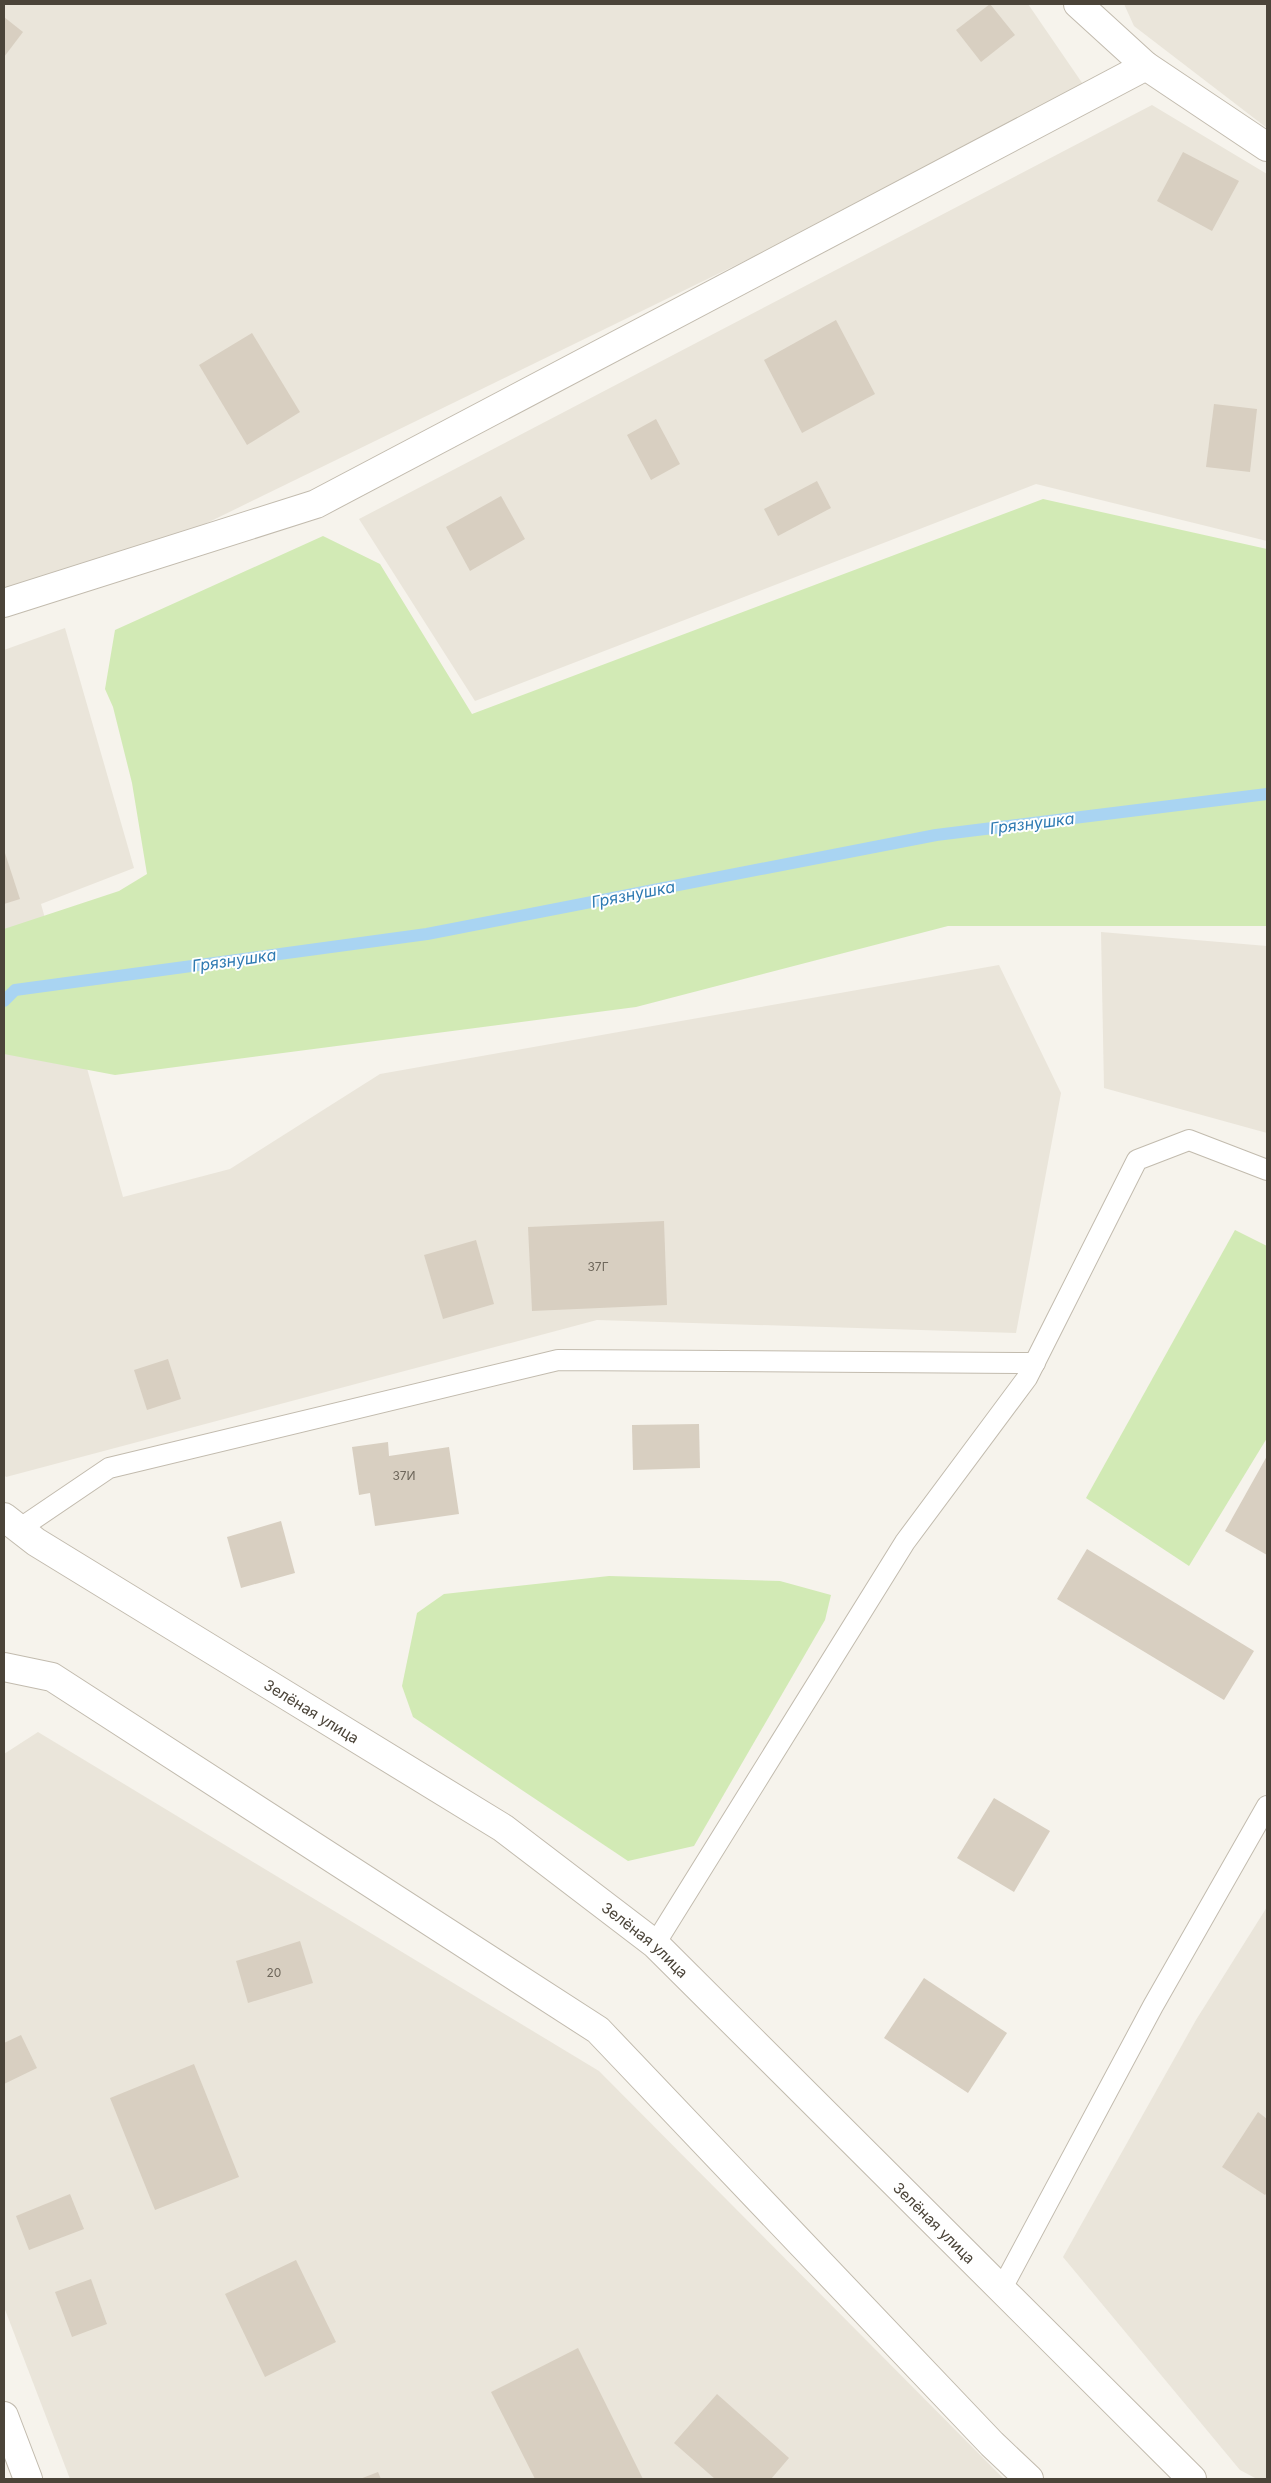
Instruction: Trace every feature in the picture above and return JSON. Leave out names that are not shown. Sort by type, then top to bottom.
[{"type":"street","points":[[1078,4],[1146,66],[1267,147]]},
{"type":"street","points":[[4,603],[316,504],[1146,66]]},
{"type":"street","name":"Зелёная улица","points":[[12,1523],[36,1542],[503,1828],[655,1944],[1000,2290],[1192,2479]]},
{"type":"street","points":[[4,1667],[52,1677],[598,2030],[986,2437],[1029,2479]]},
{"type":"street","points":[[4,2416],[28,2479]]},
{"type":"lane","points":[[655,1944],[905,1542],[1028,1378],[1138,1160],[1189,1140],[1267,1170]]},
{"type":"lane","points":[[12,1523],[109,1468],[558,1360],[1035,1363]]},
{"type":"lane","points":[[1000,2290],[1153,2006],[1267,1806]]},
{"type":"shaded area","points":[[4,4],[1028,4],[1089,93],[170,541],[4,592]]},
{"type":"shaded area","points":[[1124,4],[1267,4],[1267,128],[1134,26]]},
{"type":"shaded area","points":[[1152,105],[1267,174],[1267,541],[1036,484],[475,701],[359,519]]},
{"type":"shaded area","points":[[65,628],[134,868],[41,904],[123,1197],[230,1169],[380,1074],[999,965],[1061,1093],[1016,1333],[597,1320],[6,1477],[4,1475],[4,650]]},
{"type":"shaded area","points":[[1101,932],[1267,946],[1267,1133],[1104,1088]]},
{"type":"shaded area","points":[[38,1732],[599,2071],[1004,2479],[70,2479],[4,2307],[4,1754]]},
{"type":"shaded area","points":[[1267,1907],[1267,2479],[1257,2479],[1240,2470],[1063,2257],[1196,2020]]},
{"type":"green space","points":[[1043,499],[1267,549],[1267,926],[948,926],[636,1007],[115,1075],[4,1054],[4,929],[119,891],[147,874],[132,783],[113,707],[105,689],[115,630],[323,536],[380,564],[472,714]]},
{"type":"green space","points":[[1235,1230],[1267,1246],[1267,1438],[1189,1566],[1086,1498]]},
{"type":"green space","points":[[609,1576],[780,1581],[831,1595],[825,1620],[694,1846],[628,1861],[413,1717],[402,1686],[417,1613],[444,1594]]},
{"type":"building","points":[[990,4],[1015,35],[981,62],[956,30]]},
{"type":"building","points":[[4,17],[23,32],[4,57]]},
{"type":"building","points":[[1183,152],[1239,181],[1212,231],[1157,201]]},
{"type":"building","points":[[836,320],[875,394],[802,433],[764,360]]},
{"type":"building","points":[[252,333],[300,412],[247,445],[199,365]]},
{"type":"building","points":[[1214,404],[1257,409],[1250,472],[1206,467]]},
{"type":"building","points":[[656,419],[680,464],[651,480],[627,435]]},
{"type":"building","points":[[817,481],[831,508],[778,536],[764,509]]},
{"type":"building","points":[[501,496],[525,539],[470,571],[446,527]]},
{"type":"building","points":[[4,850],[20,899],[4,904]]},
{"type":"building","points":[[664,1221],[667,1305],[532,1311],[528,1227]]},
{"type":"building","points":[[476,1240],[494,1304],[443,1319],[424,1255]]},
{"type":"building","points":[[168,1359],[181,1399],[147,1410],[134,1370]]},
{"type":"building","points":[[699,1424],[700,1468],[633,1470],[632,1425]]},
{"type":"building","points":[[388,1442],[389,1456],[449,1447],[459,1514],[375,1526],[370,1493],[359,1495],[352,1447]]},
{"type":"building","points":[[1267,1456],[1267,1555],[1225,1531]]},
{"type":"building","points":[[281,1521],[295,1573],[241,1588],[227,1537]]},
{"type":"building","points":[[1087,1549],[1254,1651],[1224,1700],[1057,1599]]},
{"type":"building","points":[[994,1798],[1050,1831],[1014,1892],[957,1858]]},
{"type":"building","points":[[300,1941],[313,1983],[248,2003],[236,1961]]},
{"type":"building","points":[[924,1978],[1007,2033],[968,2093],[884,2038]]},
{"type":"building","points":[[21,2035],[37,2068],[4,2084],[4,2043]]},
{"type":"building","points":[[194,2064],[239,2177],[155,2210],[110,2098]]},
{"type":"building","points":[[1258,2112],[1267,2119],[1267,2193],[1265,2195],[1222,2167]]},
{"type":"building","points":[[70,2194],[84,2229],[29,2250],[16,2216]]},
{"type":"building","points":[[296,2260],[336,2342],[265,2377],[225,2294]]},
{"type":"building","points":[[91,2279],[107,2324],[72,2337],[55,2292]]},
{"type":"building","points":[[578,2348],[643,2479],[535,2479],[491,2392]]},
{"type":"building","points":[[717,2394],[789,2458],[771,2479],[715,2479],[674,2443]]},
{"type":"building","points":[[378,2472],[381,2479],[360,2479]]},
{"type":"waterway","name":"Грязнушка","points":[[4,1001],[15,990],[427,934],[936,835],[1267,794]]}]
